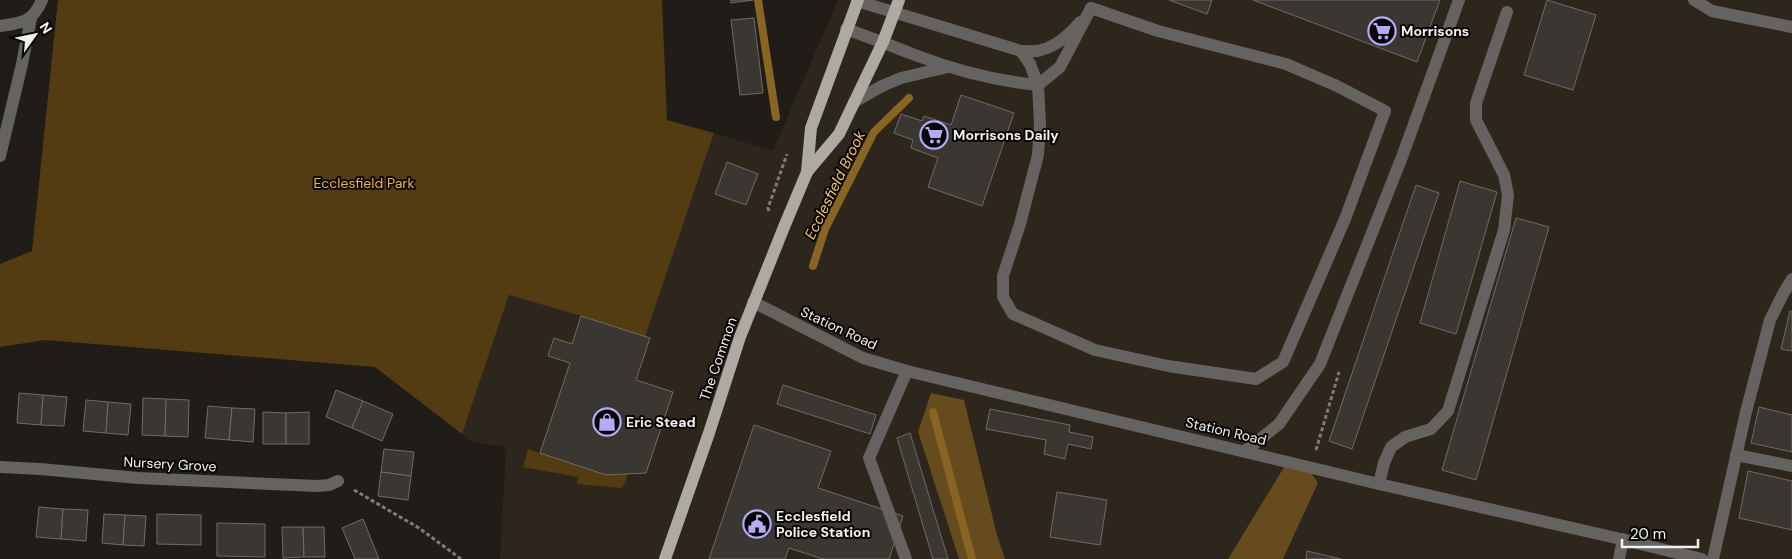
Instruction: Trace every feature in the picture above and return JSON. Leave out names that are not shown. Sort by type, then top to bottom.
[{"type":"main road","name":"The Common","points":[[665,559],[709,433],[740,336],[807,172],[811,128],[857,0]]},
{"type":"main road","name":"The Common","points":[[807,172],[839,134],[883,42],[897,6]]},
{"type":"street","points":[[0,26],[18,24],[30,18],[38,9],[42,0]]},
{"type":"street","points":[[857,0],[897,6],[1021,51],[1040,50],[1056,43],[1072,31],[1091,8]]},
{"type":"street","points":[[1245,451],[1279,424],[1320,364],[1402,157],[1459,0]]},
{"type":"street","points":[[1694,0],[1712,11],[1792,27]]},
{"type":"street","points":[[1021,51],[1030,64],[1038,85],[1040,123],[1038,155],[1020,224],[1003,276],[1003,297],[1013,314],[1095,350],[1168,366],[1256,379],[1283,362],[1345,218],[1385,111],[1337,86],[1286,64],[1158,31],[1091,8]]},
{"type":"street","points":[[846,29],[916,56],[1007,82],[1038,85],[1060,67],[1091,8]]},
{"type":"street","points":[[1379,484],[1384,462],[1391,447],[1405,437],[1431,429],[1448,411],[1504,230],[1508,195],[1504,175],[1476,120],[1476,103],[1507,12]]},
{"type":"street","points":[[0,156],[22,64],[30,18]]},
{"type":"street","points":[[854,102],[882,86],[901,78],[951,66]]},
{"type":"street","points":[[1714,559],[1746,412],[1770,320],[1792,279]]},
{"type":"street","name":"Station Road","points":[[754,302],[863,358],[907,371],[1702,559]]},
{"type":"street","points":[[906,559],[869,458],[907,371]]},
{"type":"street","points":[[1736,455],[1792,466]]},
{"type":"street","name":"Nursery Grove","points":[[0,467],[138,478],[317,486],[329,485],[338,481]]},
{"type":"street","points":[[1619,559],[1623,539]]},
{"type":"path","points":[[338,481],[418,528],[462,559]]},
{"type":"shaded area","points":[[838,0],[1792,0],[1792,559],[1283,559],[1318,483],[1284,467],[1228,559],[1005,559],[997,535],[931,393],[918,432],[959,559],[500,559],[506,447],[472,442],[462,434],[509,295],[645,337],[714,133],[773,151]]},
{"type":"shaded area","points":[[931,393],[964,400],[997,535],[1005,559],[959,559],[918,432]]},
{"type":"shaded area","points":[[1284,467],[1311,473],[1318,483],[1283,559],[1228,559]]},
{"type":"green space","name":"Ecclesfield Park","points":[[58,0],[662,0],[667,120],[714,133],[645,337],[509,295],[462,434],[375,367],[45,340],[0,347],[0,264],[32,251]]},
{"type":"green space","points":[[528,449],[606,475],[627,474],[626,481],[622,488],[577,484],[578,477],[523,467]]},
{"type":"building","points":[[731,0],[753,0],[731,3]]},
{"type":"building","points":[[1169,0],[1212,0],[1207,14]]},
{"type":"building","name":"Morrisons","points":[[1253,0],[1440,0],[1417,62]]},
{"type":"building","points":[[1547,0],[1596,15],[1573,90],[1524,75]]},
{"type":"building","points":[[754,18],[763,93],[740,95],[731,20]]},
{"type":"building","points":[[961,95],[1014,113],[982,206],[928,187],[938,158],[911,148],[913,140],[894,133],[901,114],[922,121],[924,116],[951,125]]},
{"type":"building","points":[[727,162],[758,174],[746,205],[715,194]]},
{"type":"building","points":[[1460,181],[1497,192],[1456,334],[1420,323]]},
{"type":"building","points":[[1416,185],[1439,193],[1352,449],[1329,441]]},
{"type":"building","points":[[1516,218],[1549,227],[1476,480],[1442,470]]},
{"type":"building","points":[[1790,311],[1792,312],[1792,351],[1781,349]]},
{"type":"building","name":"Eric Stead","points":[[581,316],[650,338],[636,380],[673,392],[646,473],[606,475],[540,453],[570,363],[548,356],[554,338],[572,344]]},
{"type":"building","points":[[783,385],[876,415],[870,434],[777,404]]},
{"type":"building","points":[[336,390],[363,401],[352,428],[326,417]]},
{"type":"building","points":[[19,393],[43,395],[41,425],[17,423]]},
{"type":"building","points":[[43,395],[67,397],[64,426],[41,425]]},
{"type":"building","points":[[143,398],[166,399],[165,436],[142,435]]},
{"type":"building","points":[[166,399],[189,400],[188,437],[165,436]]},
{"type":"building","points":[[86,400],[108,402],[106,433],[83,431]]},
{"type":"building","points":[[363,401],[393,414],[382,441],[352,428]]},
{"type":"building","points":[[108,402],[131,404],[128,435],[106,433]]},
{"type":"building","points":[[208,406],[232,408],[229,440],[205,438]]},
{"type":"building","points":[[1759,407],[1792,415],[1792,452],[1751,443]]},
{"type":"building","points":[[232,408],[255,409],[253,442],[229,440]]},
{"type":"building","points":[[990,409],[1070,425],[1069,432],[1093,437],[1091,449],[1068,444],[1065,459],[1044,454],[1046,440],[986,429]]},
{"type":"building","points":[[263,412],[286,413],[286,444],[263,444]]},
{"type":"building","points":[[309,412],[309,444],[286,444],[286,413]]},
{"type":"building","points":[[754,425],[831,451],[818,488],[903,516],[889,559],[823,559],[789,548],[785,559],[709,559]]},
{"type":"building","points":[[910,433],[948,559],[933,559],[897,438]]},
{"type":"building","points":[[384,449],[414,452],[411,476],[381,472]]},
{"type":"building","points":[[1748,471],[1792,481],[1792,530],[1739,518]]},
{"type":"building","points":[[381,472],[411,476],[408,500],[378,496]]},
{"type":"building","points":[[1057,492],[1107,500],[1100,545],[1050,537]]},
{"type":"building","points":[[39,507],[63,509],[61,539],[36,537]]},
{"type":"building","points":[[63,509],[88,510],[86,541],[61,539]]},
{"type":"building","points":[[104,514],[125,515],[123,545],[102,543]]},
{"type":"building","points":[[157,514],[201,515],[201,545],[157,544]]},
{"type":"building","points":[[125,515],[146,516],[144,546],[123,545]]},
{"type":"building","points":[[363,519],[379,559],[355,559],[342,528]]},
{"type":"building","points":[[217,523],[265,524],[265,557],[217,556]]},
{"type":"building","points":[[282,527],[303,527],[304,557],[283,558]]},
{"type":"building","points":[[303,527],[324,527],[325,557],[304,557]]},
{"type":"building","points":[[1307,551],[1341,559],[1306,559]]},
{"type":"waterway","points":[[758,0],[776,117]]},
{"type":"waterway","name":"Ecclesfield Brook","points":[[813,266],[825,229],[874,132],[909,98]]},
{"type":"waterway","name":"Ecclesfield Brook","points":[[933,412],[972,559]]},
{"type":"place","name":"Morrisons","points":[[1382,31]]},
{"type":"place","name":"Morrisons Daily","points":[[934,135]]},
{"type":"place","name":"Eric Stead","points":[[607,422]]},
{"type":"place","name":"Ecclesfield Police Station","points":[[757,524]]}]
